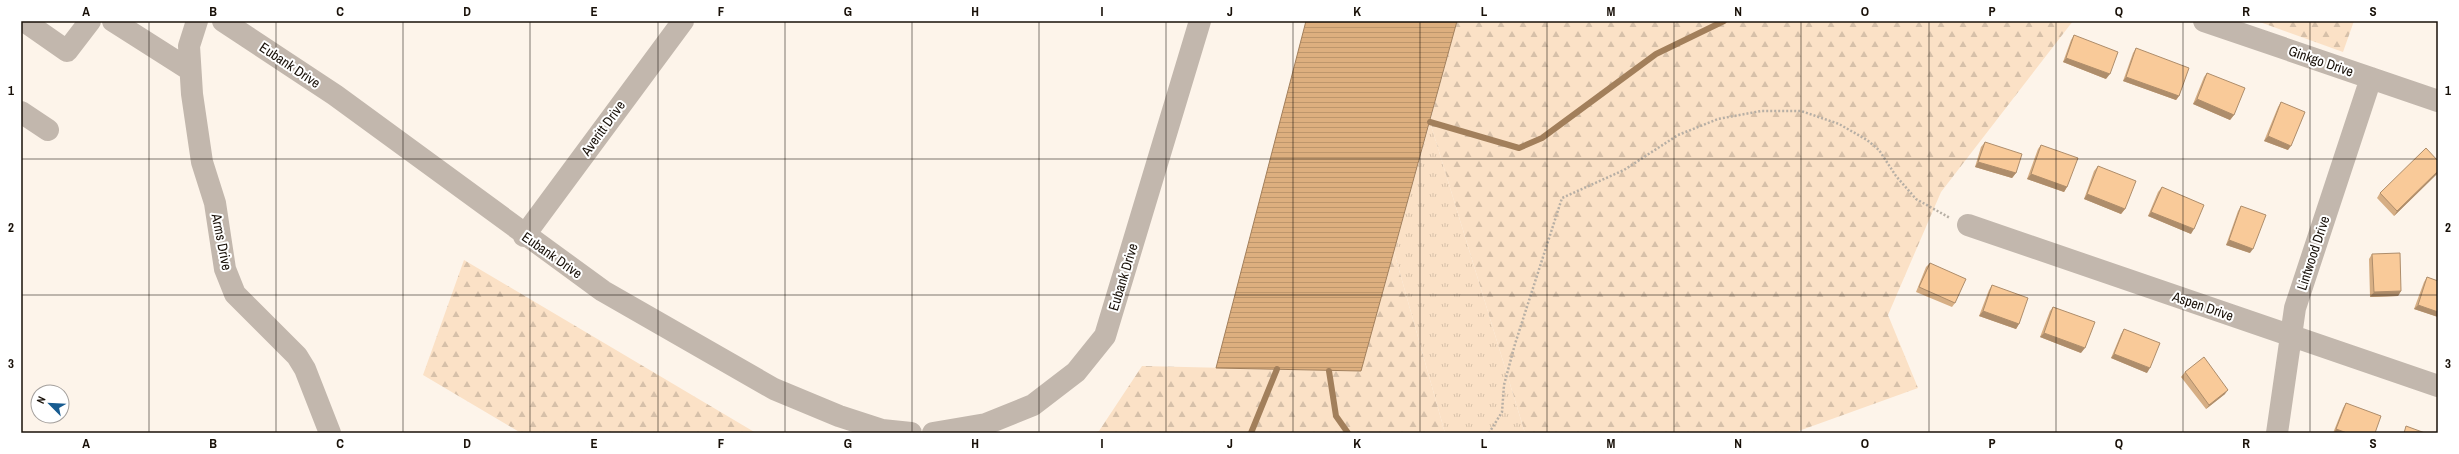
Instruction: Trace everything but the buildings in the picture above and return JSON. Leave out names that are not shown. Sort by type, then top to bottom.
[{"type":"street","points":[[24,21],[67,50],[90,21]]},
{"type":"street","points":[[113,21],[190,70]]},
{"type":"street","name":"Arms Drive","points":[[196,21],[189,46],[190,70],[202,162],[215,203],[226,269],[230,282],[235,294],[250,311],[297,356],[305,369],[330,433]]},
{"type":"street","name":"Eubank Drive","points":[[223,21],[335,95],[524,236],[602,291],[774,389],[839,416],[882,430],[911,433]]},
{"type":"street","name":"Averitt Drive","points":[[524,236],[683,21]]},
{"type":"street","name":"Eubank Drive","points":[[933,433],[986,424],[1033,406],[1076,372],[1105,336],[1200,21]]},
{"type":"street","name":"Ginkgo Drive","points":[[2204,21],[2438,101]]},
{"type":"street","name":"Lintwood Drive","points":[[2277,433],[2295,308],[2371,78]]},
{"type":"street","points":[[21,112],[48,130]]},
{"type":"street","name":"Aspen Drive","points":[[1968,225],[2290,337],[2438,386]]},
{"type":"path","points":[[1488,433],[1502,412],[1504,385],[1515,344],[1562,198],[1624,170],[1678,135],[1718,119],[1761,111],[1800,111],[1839,124],[1867,140],[1879,150],[1896,176],[1916,199],[1945,216],[1968,225]]},
{"type":"green space","points":[[1457,21],[2073,21],[1941,192],[1888,315],[1918,388],[1793,433],[1525,433],[1430,122]]},
{"type":"green space","points":[[2257,21],[2354,21],[2343,52]]},
{"type":"green space","points":[[1430,122],[1525,433],[1445,433],[1394,252]]},
{"type":"green space","points":[[1394,252],[1445,433],[1093,433],[1099,431],[1142,366],[1361,371]]},
{"type":"green space","points":[[464,260],[756,433],[521,433],[423,375]]},
{"type":"shaded area","points":[[1306,21],[1457,21],[1361,371],[1216,368]]},
{"type":"waterway","points":[[1430,122],[1519,148],[1542,138],[1656,54],[1724,21]]},
{"type":"waterway","points":[[1251,433],[1277,369]]},
{"type":"waterway","points":[[1329,371],[1336,416],[1348,433]]}]
